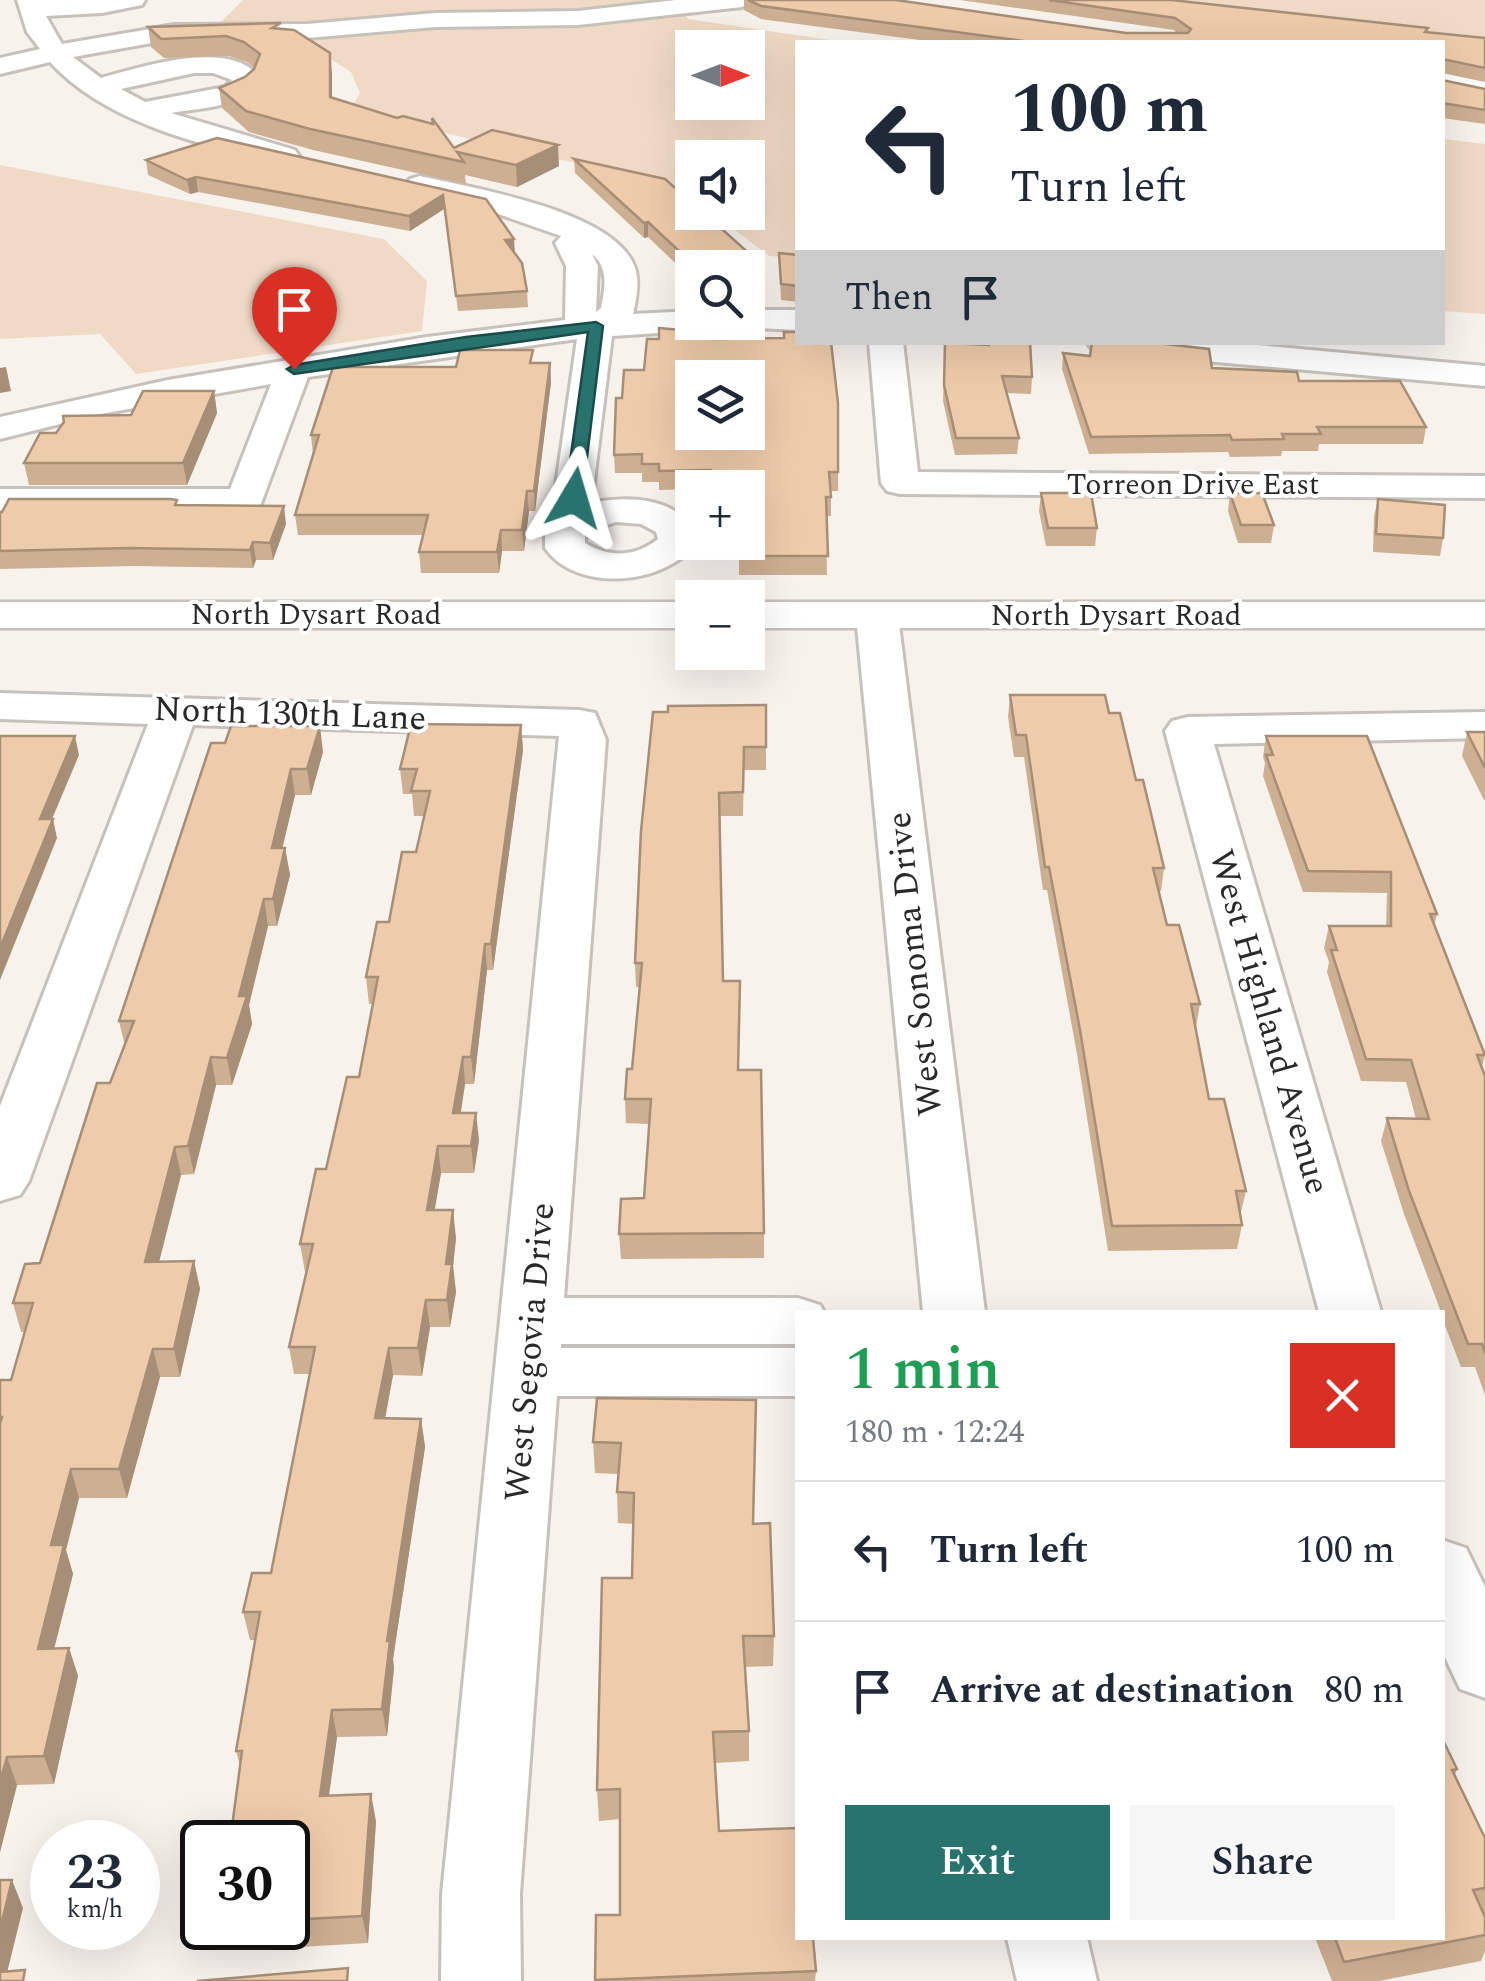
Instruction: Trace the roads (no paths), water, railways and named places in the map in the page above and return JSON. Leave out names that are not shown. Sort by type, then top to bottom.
[{"type":"main road","name":"North Dysart Road","points":[[0,615],[675,615]]},
{"type":"main road","name":"North Dysart Road","points":[[765,646],[879,632],[1485,615]]},
{"type":"main road","name":"North Dysart Road","points":[[765,617],[879,632],[1485,648]]},
{"type":"main road","name":"North Dysart Road","points":[[0,648],[675,648]]},
{"type":"street","points":[[133,0],[102,6],[30,4],[40,34],[67,69],[185,129],[319,163]]},
{"type":"street","points":[[0,66],[140,36],[190,31],[294,31],[411,21],[593,18],[742,0]]},
{"type":"street","points":[[100,87],[197,66],[236,70],[246,77],[244,86],[233,93],[145,110]]},
{"type":"street","points":[[1445,82],[1485,83]]},
{"type":"street","points":[[1445,83],[1485,93]]},
{"type":"street","points":[[390,178],[503,204],[577,234],[572,243],[582,266],[579,316],[596,326]]},
{"type":"street","points":[[765,320],[795,320]]},
{"type":"street","points":[[0,428],[79,406],[294,369],[466,342],[596,326],[675,322]]},
{"type":"street","points":[[587,516],[574,498],[596,326]]},
{"type":"street","name":"Torreon Drive East","points":[[886,345],[900,483],[1485,487]]},
{"type":"street","points":[[1130,345],[1473,384]]},
{"type":"street","points":[[0,500],[245,501],[294,369]]},
{"type":"street","name":"West Sonoma Drive","points":[[879,632],[954,1310]]},
{"type":"street","name":"North 130th Lane","points":[[0,706],[579,723]]},
{"type":"street","points":[[0,1181],[176,710]]},
{"type":"street","name":"West Segovia Drive","points":[[481,1981],[481,1894],[583,740],[579,723]]},
{"type":"street","name":"West Highland Avenue","points":[[1349,1310],[1188,731],[1485,725]]},
{"type":"street","points":[[531,1347],[795,1321]]},
{"type":"street","points":[[531,1347],[795,1372]]},
{"type":"street","points":[[1445,1575],[1485,1667]]},
{"type":"street","points":[[1047,1940],[1057,1981]]}]
